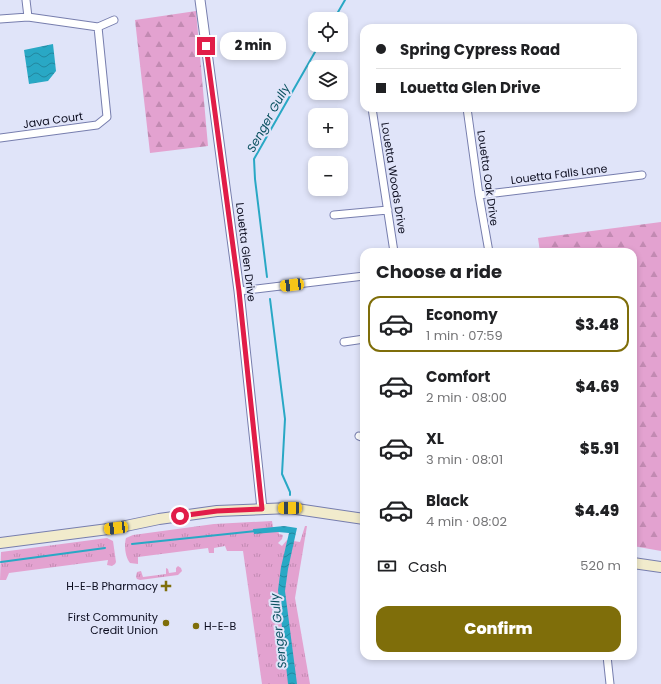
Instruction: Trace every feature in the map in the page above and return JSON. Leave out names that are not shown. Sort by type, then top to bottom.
[{"type":"main road","points":[[0,543],[116,528],[163,518],[217,511],[290,508],[360,518]]},
{"type":"main road","points":[[637,564],[661,567]]},
{"type":"street","points":[[26,0],[28,17]]},
{"type":"street","name":"Louetta Glen Drive","points":[[200,0],[239,291],[262,509]]},
{"type":"street","points":[[0,19],[28,17],[98,27],[114,20]]},
{"type":"street","name":"Java Court","points":[[0,138],[97,125],[107,117],[98,27]]},
{"type":"street","name":"Louetta Woods Drive","points":[[373,112],[393,248]]},
{"type":"street","name":"Louetta Oak Drive","points":[[468,112],[487,248]]},
{"type":"street","name":"Louetta Falls Lane","points":[[479,195],[642,174]]},
{"type":"street","points":[[334,215],[388,210]]},
{"type":"street","points":[[239,291],[360,276]]},
{"type":"street","points":[[344,342],[360,340]]},
{"type":"street","points":[[607,660],[610,684]]},
{"type":"green space","points":[[196,11],[208,146],[150,153],[135,20]]},
{"type":"green space","points":[[661,222],[661,551],[637,547],[637,248],[539,248],[538,238]]},
{"type":"green space","points":[[272,521],[273,527],[278,529],[279,534],[283,535],[282,539],[278,543],[282,546],[287,540],[300,542],[305,526],[307,526],[295,598],[310,684],[262,684],[243,551],[227,551],[225,546],[214,548],[214,553],[209,553],[208,548],[138,557],[138,564],[130,563],[126,554],[126,538],[133,535],[214,524]]},
{"type":"green space","points":[[107,538],[113,541],[116,562],[112,566],[107,565],[108,560],[9,573],[6,580],[0,580],[1,552]]},
{"type":"green space","points":[[178,566],[182,571],[178,575],[140,580],[136,577],[137,572],[141,571],[143,577],[166,574],[166,568],[168,569],[169,573],[176,572],[176,568]]},
{"type":"water","points":[[53,44],[56,71],[48,81],[29,84],[24,50]]},
{"type":"water","points":[[284,526],[297,528],[285,591],[297,684],[288,684],[278,590],[281,567],[289,533],[278,532],[254,534],[253,529]]},
{"type":"waterway","name":"Senger Gully","points":[[338,12],[345,0]]},
{"type":"waterway","name":"Senger Gully","points":[[267,277],[254,159],[315,52]]},
{"type":"waterway","name":"Senger Gully","points":[[270,299],[285,419],[282,474],[290,495]]},
{"type":"waterway","points":[[132,544],[256,531]]},
{"type":"waterway","points":[[1,562],[105,548]]},
{"type":"place","name":"H-E-B Pharmacy","points":[[166,586]]},
{"type":"place","name":"First Community Credit Union","points":[[166,623]]},
{"type":"place","name":"H-E-B","points":[[196,626]]},
{"type":"route","points":[[180,516],[217,511],[262,509],[239,291],[206,46]]}]
